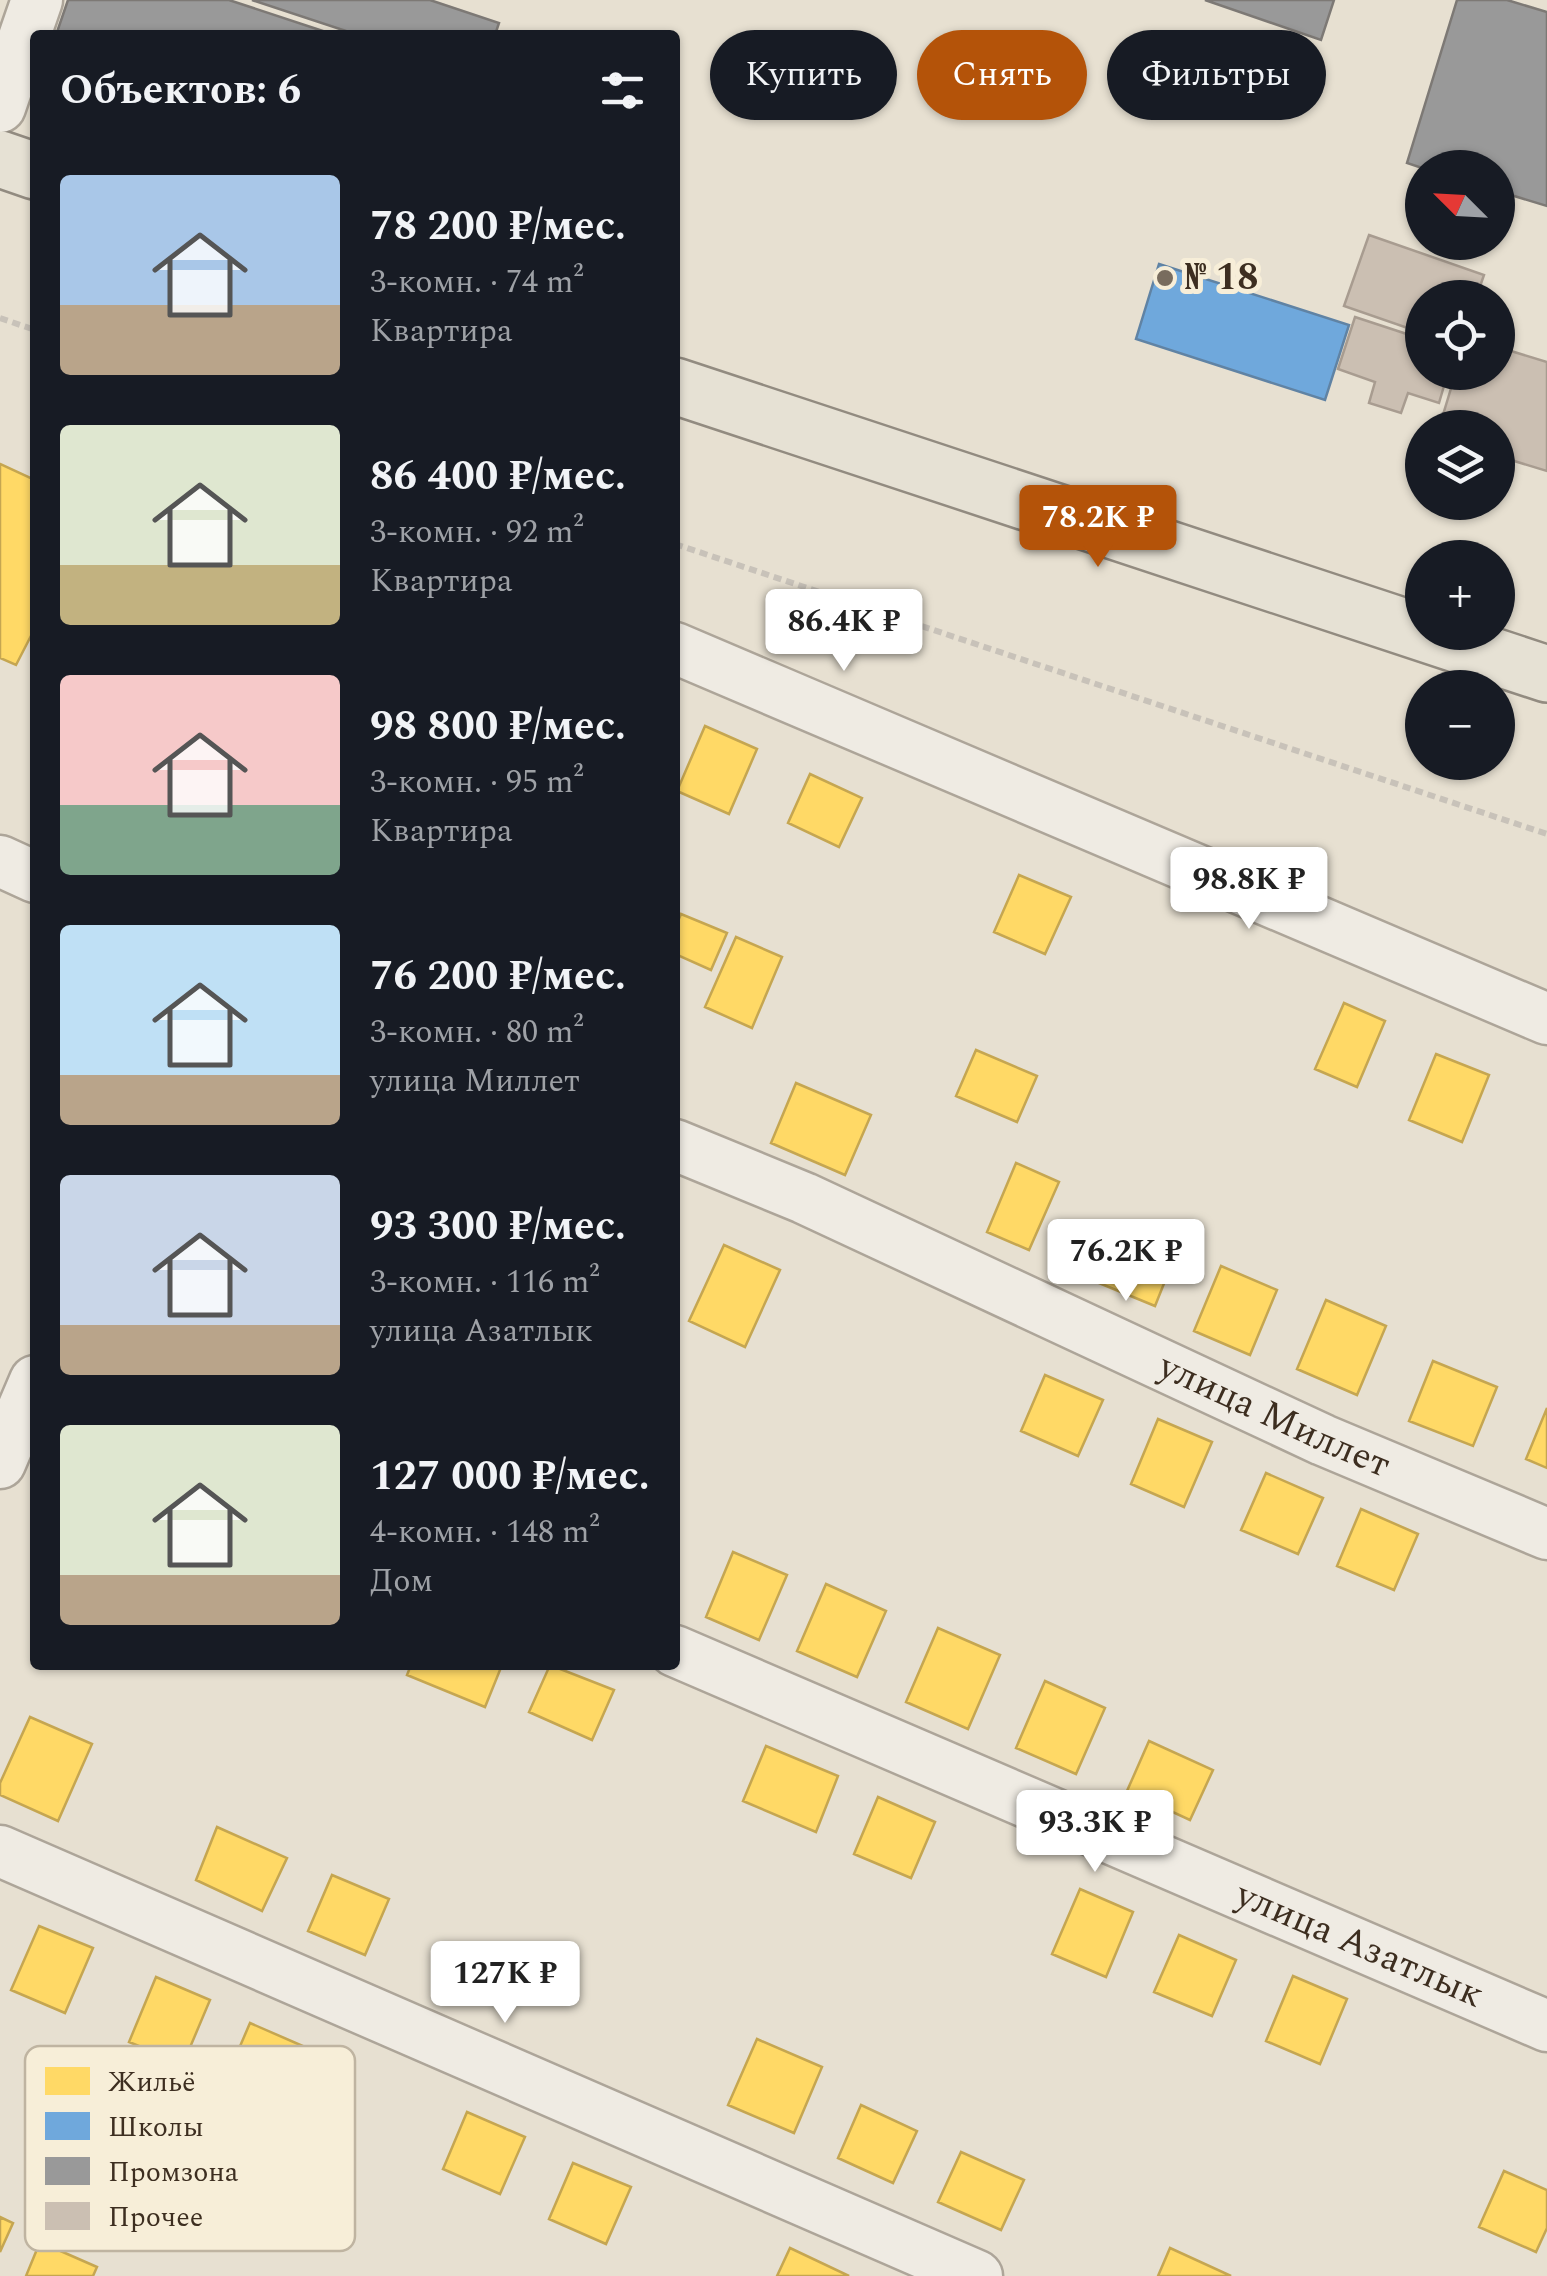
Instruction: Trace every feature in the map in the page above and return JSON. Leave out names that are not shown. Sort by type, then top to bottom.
[{"type":"main road","points":[[0,159],[30,168]]},
{"type":"main road","points":[[680,389],[1547,674]]},
{"type":"street","points":[[0,107],[37,0]]},
{"type":"street","points":[[680,650],[982,775],[1547,1019]]},
{"type":"street","points":[[0,861],[30,875]]},
{"type":"street","name":"улица Миллет","points":[[680,1148],[804,1198],[1323,1440],[1547,1534]]},
{"type":"street","points":[[0,1463],[30,1394]]},
{"type":"street","name":"улица Азатлык","points":[[680,1653],[1547,2026]]},
{"type":"street","points":[[0,1850],[977,2276]]},
{"type":"path","points":[[0,318],[30,328]]},
{"type":"path","points":[[680,546],[1547,834]]},
{"type":"building: Жильё","points":[[0,464],[30,478],[30,638],[16,665],[0,658]]},
{"type":"building: Жильё","points":[[705,726],[757,749],[729,814],[680,792]]},
{"type":"building: Жильё","points":[[810,774],[862,798],[839,847],[788,823]]},
{"type":"building: Жильё","points":[[1019,875],[1071,897],[1045,954],[994,932]]},
{"type":"building: Жильё","points":[[680,916],[727,933],[711,970],[680,956]]},
{"type":"building: Жильё","points":[[736,937],[782,957],[752,1028],[705,1007]]},
{"type":"building: Жильё","points":[[1344,1003],[1385,1021],[1357,1087],[1315,1069]]},
{"type":"building: Жильё","points":[[976,1050],[1037,1076],[1017,1122],[956,1096]]},
{"type":"building: Жильё","points":[[1436,1054],[1489,1075],[1462,1142],[1409,1120]]},
{"type":"building: Жильё","points":[[796,1083],[871,1115],[845,1175],[771,1143]]},
{"type":"building: Жильё","points":[[1016,1163],[1059,1182],[1029,1250],[987,1232]]},
{"type":"building: Жильё","points":[[1105,1221],[1177,1251],[1155,1306],[1082,1276]]},
{"type":"building: Жильё","points":[[724,1245],[780,1270],[745,1347],[689,1321]]},
{"type":"building: Жильё","points":[[1221,1266],[1277,1290],[1250,1355],[1194,1331]]},
{"type":"building: Жильё","points":[[1326,1300],[1386,1326],[1357,1395],[1297,1369]]},
{"type":"building: Жильё","points":[[1433,1361],[1497,1387],[1473,1446],[1409,1421]]},
{"type":"building: Жильё","points":[[1045,1375],[1103,1400],[1078,1456],[1021,1431]]},
{"type":"building: Жильё","points":[[1547,1408],[1547,1468],[1526,1459]]},
{"type":"building: Жильё","points":[[1158,1419],[1212,1442],[1184,1507],[1131,1484]]},
{"type":"building: Жильё","points":[[1266,1473],[1323,1498],[1298,1554],[1241,1530]]},
{"type":"building: Жильё","points":[[1361,1509],[1418,1534],[1394,1590],[1337,1566]]},
{"type":"building: Жильё","points":[[733,1552],[787,1575],[759,1640],[706,1617]]},
{"type":"building: Жильё","points":[[826,1584],[886,1611],[857,1677],[797,1651]]},
{"type":"building: Жильё","points":[[938,1628],[1000,1655],[968,1729],[906,1702]]},
{"type":"building: Жильё","points":[[409,1670],[500,1670],[485,1707],[407,1675]]},
{"type":"building: Жильё","points":[[548,1670],[563,1670],[614,1690],[592,1740],[529,1712]]},
{"type":"building: Жильё","points":[[1045,1681],[1105,1708],[1076,1774],[1016,1748]]},
{"type":"building: Жильё","points":[[30,1717],[92,1744],[58,1821],[0,1795],[0,1783]]},
{"type":"building: Жильё","points":[[1149,1741],[1213,1770],[1190,1820],[1127,1791]]},
{"type":"building: Жильё","points":[[766,1746],[838,1776],[816,1832],[743,1801]]},
{"type":"building: Жильё","points":[[878,1797],[935,1822],[911,1878],[854,1854]]},
{"type":"building: Жильё","points":[[217,1827],[287,1858],[262,1911],[196,1880]]},
{"type":"building: Жильё","points":[[332,1875],[389,1899],[365,1955],[308,1931]]},
{"type":"building: Жильё","points":[[1080,1889],[1133,1912],[1106,1977],[1052,1954]]},
{"type":"building: Жильё","points":[[39,1926],[93,1948],[65,2013],[11,1990]]},
{"type":"building: Жильё","points":[[1179,1935],[1236,1960],[1212,2016],[1154,1992]]},
{"type":"building: Жильё","points":[[1293,1976],[1347,1999],[1320,2064],[1266,2041]]},
{"type":"building: Жильё","points":[[156,1977],[210,2000],[191,2046],[139,2046],[129,2042]]},
{"type":"building: Жильё","points":[[250,2023],[303,2046],[240,2046]]},
{"type":"building: Жильё","points":[[757,2039],[822,2067],[794,2133],[728,2105]]},
{"type":"building: Жильё","points":[[861,2105],[917,2131],[893,2183],[838,2158]]},
{"type":"building: Жильё","points":[[467,2112],[525,2137],[500,2194],[443,2169]]},
{"type":"building: Жильё","points":[[961,2152],[1024,2180],[1001,2230],[938,2202]]},
{"type":"building: Жильё","points":[[573,2163],[631,2187],[606,2244],[549,2219]]},
{"type":"building: Жильё","points":[[1504,2171],[1547,2190],[1547,2228],[1536,2252],[1479,2227]]},
{"type":"building: Жильё","points":[[0,2217],[13,2223],[0,2252]]},
{"type":"building: Жильё","points":[[790,2248],[849,2276],[777,2276]]},
{"type":"building: Жильё","points":[[1170,2248],[1231,2276],[1158,2276]]},
{"type":"building: Жильё","points":[[36,2251],[61,2251],[97,2267],[93,2276],[26,2276]]},
{"type":"building: Школы","points":[[1159,264],[1349,325],[1325,400],[1136,339]]},
{"type":"building: Промзона","points":[[68,0],[229,0],[320,30],[58,30]]},
{"type":"building: Промзона","points":[[252,0],[430,0],[499,23],[497,30],[343,30]]},
{"type":"building: Промзона","points":[[1205,0],[1334,0],[1324,30],[1292,30]]},
{"type":"building: Промзона","points":[[1457,0],[1507,0],[1547,12],[1547,206],[1515,196],[1515,150],[1411,150]]},
{"type":"building: Прочее","points":[[1369,235],[1405,248],[1405,260],[1441,260],[1484,275],[1482,280],[1405,280],[1405,327],[1344,306]]},
{"type":"building: Прочее","points":[[1355,317],[1405,333],[1405,390],[1443,390],[1439,403],[1408,393],[1401,413],[1369,403],[1375,382],[1338,369]]},
{"type":"building: Прочее","points":[[1515,352],[1547,362],[1547,471],[1515,461],[1515,410],[1444,410],[1451,390],[1515,390]]},
{"type":"place","name":"№ 18","points":[[1165,278]]}]
